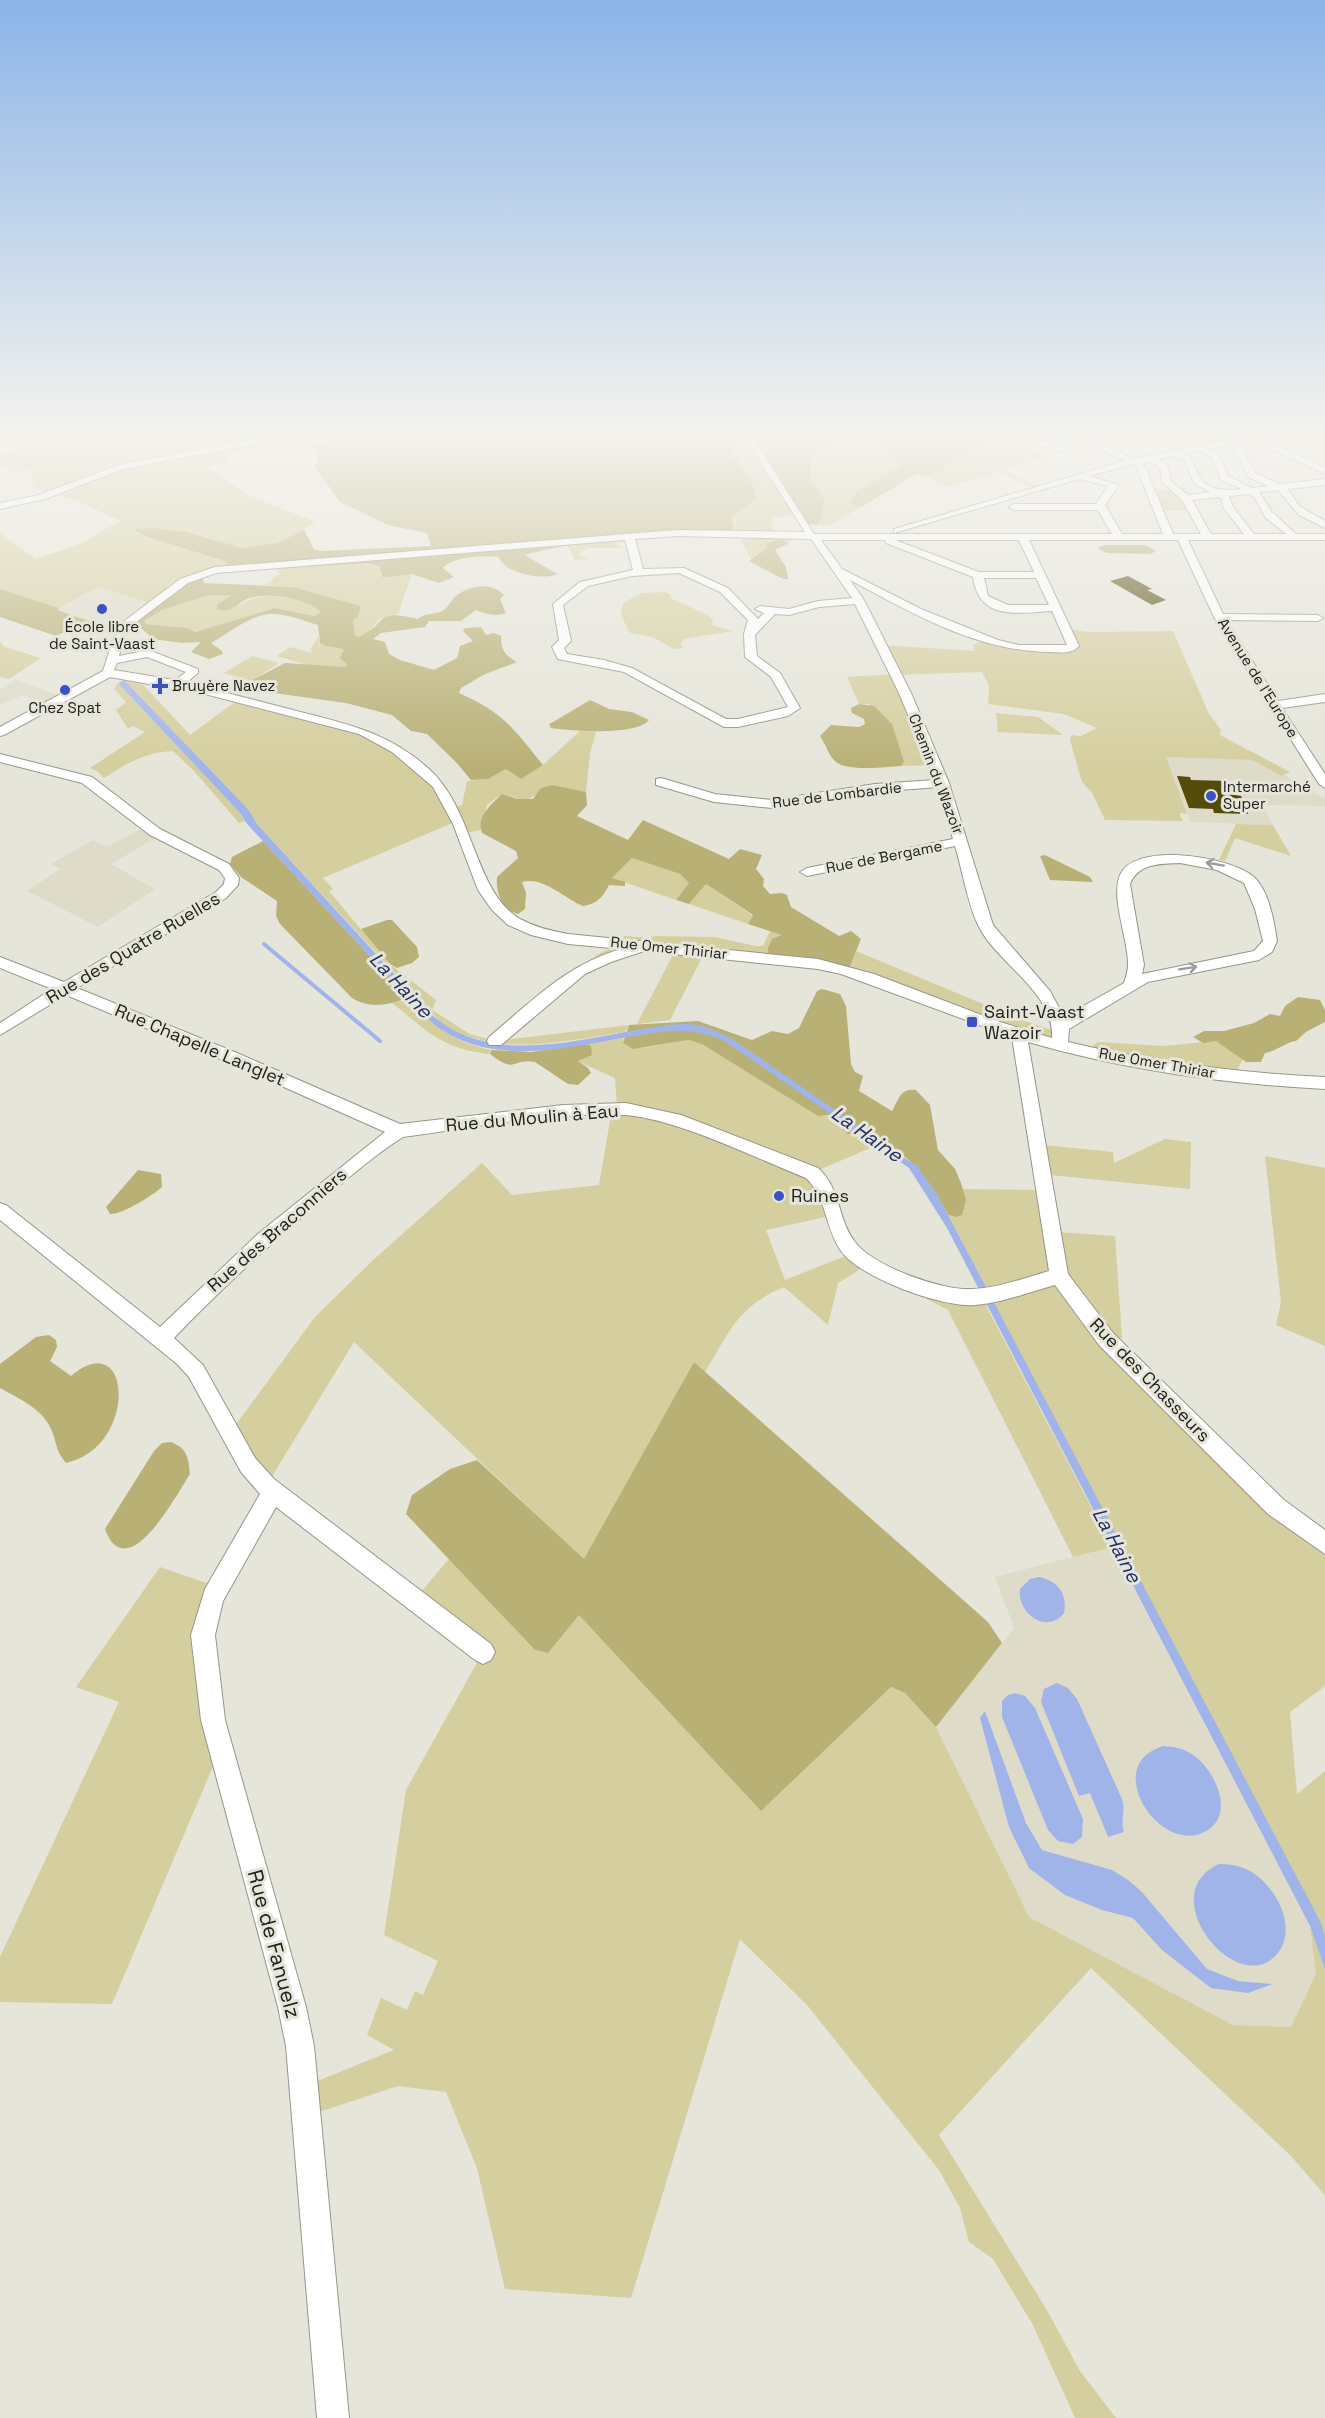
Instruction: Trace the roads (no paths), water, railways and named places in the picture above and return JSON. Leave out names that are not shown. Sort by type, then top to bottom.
[{"type":"street","points":[[109,667],[120,633],[127,624],[184,581],[210,570],[545,543]]},
{"type":"street","points":[[631,543],[639,572]]},
{"type":"street","name":"Chemin du Wazoir","points":[[818,543],[859,600],[905,693],[943,783],[986,926],[999,944],[1036,984],[1061,1026]]},
{"type":"street","points":[[896,543],[978,575],[1040,575]]},
{"type":"street","points":[[837,567],[896,602],[995,643],[1019,648],[1064,650],[1073,646],[1040,575],[1028,543]]},
{"type":"street","name":"Avenue de l'Europe","points":[[1179,543],[1219,617],[1325,784]]},
{"type":"street","points":[[639,572],[688,572],[724,590],[735,603],[753,619],[748,641],[751,657],[776,675],[794,706],[788,712],[738,723],[718,721],[639,674],[611,664],[560,656],[558,647],[565,641],[558,606],[583,585],[639,572]]},
{"type":"street","points":[[978,575],[983,597],[995,604],[1010,608],[1056,608]]},
{"type":"street","points":[[735,603],[772,611],[794,611],[818,604],[859,600]]},
{"type":"street","points":[[1219,617],[1322,622],[1318,611],[1325,606]]},
{"type":"street","points":[[752,630],[772,611]]},
{"type":"street","points":[[0,732],[109,667],[148,653],[194,671],[179,683]]},
{"type":"street","name":"Rue Omer Thiriar","points":[[109,667],[179,683],[352,730],[386,742],[415,764],[443,791],[489,898],[503,916],[549,936],[828,966],[1019,1034],[1060,1045],[1192,1071],[1325,1083]]},
{"type":"street","points":[[1276,705],[1325,698]]},
{"type":"street","points":[[0,743],[20,758],[46,759],[72,765],[83,771],[87,780]]},
{"type":"street","points":[[0,758],[87,780]]},
{"type":"street","name":"Rue des Quatre Ruelles","points":[[0,1030],[64,988],[220,895],[231,885],[232,875],[224,867],[145,825],[87,780]]},
{"type":"street","name":"Rue de Lombardie","points":[[661,782],[704,796],[772,804],[875,788],[943,783]]},
{"type":"street","name":"Rue de Bergame","points":[[807,872],[961,841]]},
{"type":"street","points":[[1060,1045],[1061,1026],[1132,983],[1173,970],[1248,959],[1264,952],[1270,941],[1254,885],[1232,869],[1210,862],[1149,859],[1130,867],[1125,874],[1123,884],[1136,965],[1132,983]]},
{"type":"street","points":[[495,1041],[579,970],[606,958],[651,946]]},
{"type":"street","name":"Rue Chapelle Langlet","points":[[0,962],[399,1131]]},
{"type":"street","name":"Rue des Chasseurs","points":[[1019,1034],[1059,1276],[1106,1339],[1276,1507],[1325,1543]]},
{"type":"street","name":"Rue du Moulin à Eau","points":[[399,1131],[586,1110],[626,1109],[675,1119],[804,1169],[817,1177],[825,1187],[844,1240],[860,1259],[948,1295],[966,1299],[975,1298],[1059,1276]]},
{"type":"street","name":"Rue des Braconniers","points":[[162,1338],[204,1293],[254,1246],[382,1142],[399,1131]]},
{"type":"street","points":[[0,1209],[162,1338],[196,1371],[248,1465],[273,1492],[483,1652]]},
{"type":"street","name":"Rue de Fanuelz","points":[[273,1492],[213,1597],[203,1635],[213,1720],[292,2007],[300,2046],[333,2418]]},
{"type":"water","name":"La Haine","points":[[124,680],[248,809],[257,824],[432,1015],[455,1030],[479,1040],[505,1045],[531,1045],[558,1043],[667,1025],[690,1024],[706,1027],[731,1038],[918,1167],[938,1196],[1320,1921],[1325,1935],[1325,1970],[1310,1926],[947,1228],[909,1168],[726,1042],[701,1033],[666,1031],[549,1050],[523,1051],[497,1050],[472,1044],[449,1034],[427,1018],[248,825],[240,813],[118,683]]},
{"type":"water","points":[[1038,1577],[1056,1584],[1063,1594],[1064,1613],[1050,1622],[1034,1619],[1023,1606],[1020,1598],[1020,1589],[1030,1579]]},
{"type":"water","points":[[1057,1683],[1068,1688],[1077,1699],[1122,1799],[1124,1832],[1108,1837],[1090,1793],[1079,1796],[1041,1702],[1044,1689]]},
{"type":"water","points":[[1015,1693],[1025,1696],[1035,1708],[1083,1819],[1082,1837],[1073,1844],[1058,1841],[1048,1830],[1002,1717],[1002,1701],[1008,1695]]},
{"type":"water","points":[[985,1711],[1026,1823],[1042,1850],[1112,1870],[1128,1880],[1141,1891],[1207,1969],[1238,1981],[1273,1984],[1248,1993],[1211,1988],[1162,1950],[1133,1918],[1102,1910],[1065,1895],[1029,1868],[1009,1827],[980,1718]]},
{"type":"water","points":[[1164,1746],[1190,1753],[1199,1759],[1213,1778],[1221,1801],[1220,1812],[1216,1822],[1208,1830],[1190,1836],[1172,1832],[1156,1821],[1144,1806],[1137,1788],[1137,1771],[1145,1756]]},
{"type":"water","points":[[1219,1864],[1246,1869],[1256,1875],[1274,1894],[1280,1906],[1286,1931],[1283,1943],[1277,1954],[1261,1965],[1242,1964],[1224,1954],[1208,1938],[1197,1918],[1194,1898],[1200,1879]]},
{"type":"waterway","points":[[264,944],[380,1041]]},
{"type":"place","name":"École libre de Saint-Vaast","points":[[102,609]]},
{"type":"place","name":"Bruyère Navez","points":[[160,686]]},
{"type":"place","name":"Chez Spat","points":[[65,690]]},
{"type":"place","name":"Intermarché Super","points":[[1211,796]]},
{"type":"place","name":"Saint-Vaast Wazoir","points":[[972,1022]]},
{"type":"place","name":"Ruines","points":[[779,1196]]}]
